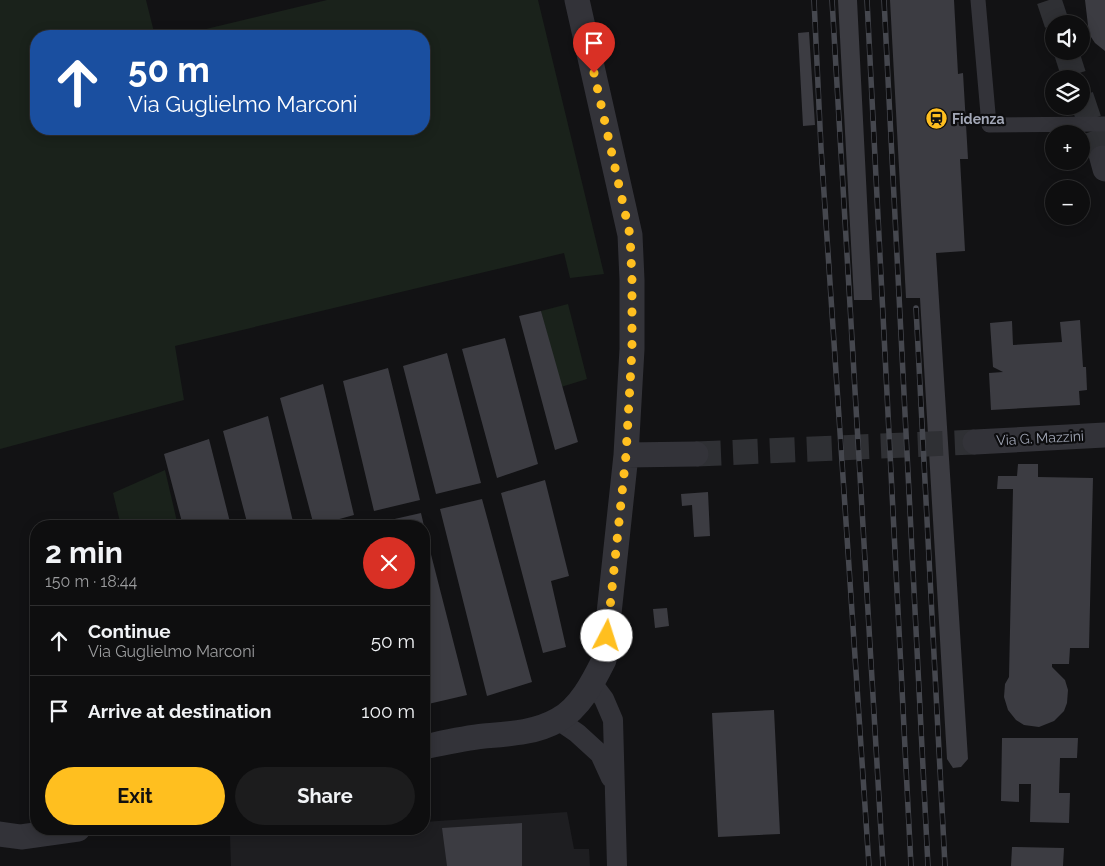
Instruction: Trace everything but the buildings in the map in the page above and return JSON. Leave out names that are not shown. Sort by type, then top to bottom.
[{"type":"street","points":[[430,746],[483,736],[506,736],[526,732],[558,720],[575,706],[592,683],[604,660],[626,455],[632,349],[630,235],[577,0]]},
{"type":"street","points":[[978,0],[989,125],[1105,124]]},
{"type":"street","name":"Via G. Mazzini","points":[[975,442],[1105,435]]},
{"type":"street","points":[[626,455],[696,454]]},
{"type":"street","points":[[592,683],[604,699],[613,720],[613,782],[617,866]]},
{"type":"street","points":[[558,720],[577,733],[600,754],[613,782]]},
{"type":"street","points":[[0,834],[21,837],[35,835]]},
{"type":"shaded area","points":[[0,0],[146,0],[154,30],[30,30],[30,135],[430,135],[430,30],[202,30],[327,0],[538,0],[604,274],[570,278],[564,253],[175,346],[184,400],[0,449]]},
{"type":"shaded area","points":[[568,304],[587,379],[561,387],[541,311]]},
{"type":"shaded area","points":[[165,470],[177,520],[120,520],[113,493]]},
{"type":"shaded area","points":[[567,812],[574,849],[589,849],[590,866],[231,866],[230,836],[233,835],[430,835],[430,822]]},
{"type":"tunnel","points":[[1049,0],[1054,15]]},
{"type":"tunnel","points":[[1069,60],[1072,70]]},
{"type":"tunnel","points":[[1087,115],[1102,158]]},
{"type":"tunnel","points":[[696,454],[975,442]]},
{"type":"railway","points":[[814,0],[821,148],[869,866]]},
{"type":"railway","points":[[832,0],[883,866]]},
{"type":"railway","points":[[867,0],[911,866]]},
{"type":"railway","points":[[884,0],[928,866]]},
{"type":"railway","points":[[916,308],[945,866]]},
{"type":"place","name":"Fidenza","points":[[936,119]]},
{"type":"route","points":[[594,73],[630,235],[632,280],[632,349],[626,455],[607,636]]}]
